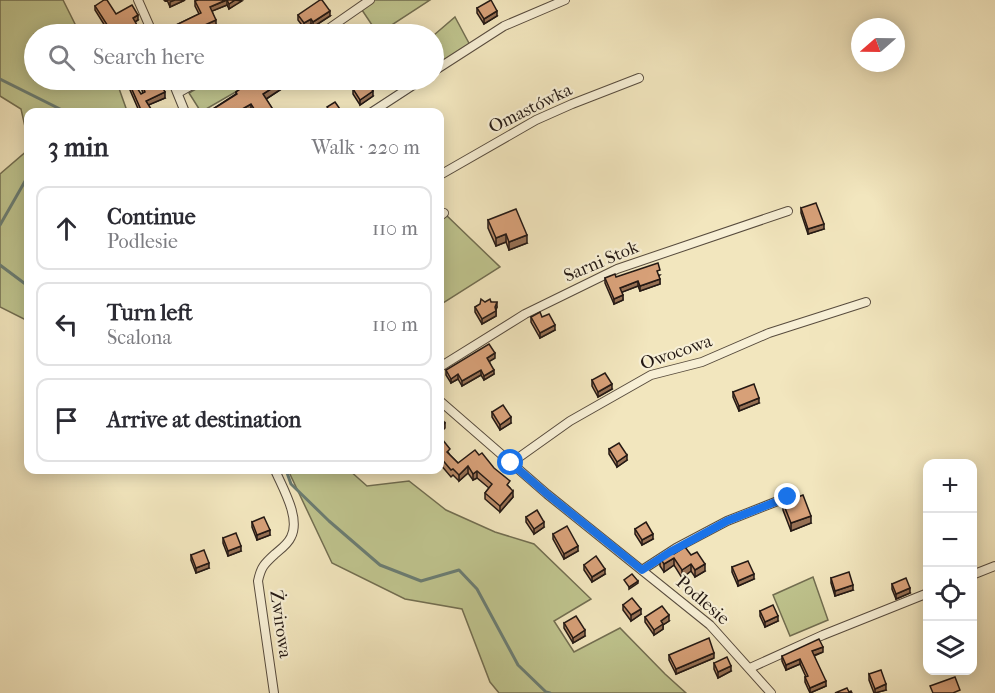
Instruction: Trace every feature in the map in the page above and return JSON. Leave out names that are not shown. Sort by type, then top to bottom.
[{"type":"street","points":[[138,0],[149,24]]},
{"type":"street","points":[[335,24],[370,0]]},
{"type":"street","points":[[444,65],[504,26],[565,0]]},
{"type":"street","name":"Omastówka","points":[[444,173],[536,120],[639,78]]},
{"type":"street","points":[[177,90],[184,108]]},
{"type":"street","points":[[178,93],[183,90]]},
{"type":"street","points":[[378,108],[406,90]]},
{"type":"street","name":"Sarni Stok","points":[[444,365],[525,314],[617,269],[788,211]]},
{"type":"street","name":"Owocowa","points":[[511,463],[570,421],[651,375],[702,362],[769,333],[866,302]]},
{"type":"street","name":"Podlesie","points":[[444,404],[547,494],[710,625],[771,693]]},
{"type":"street","name":"Żwirowa","points":[[274,693],[258,581],[260,569],[287,543],[293,534],[294,524],[291,507],[277,474]]},
{"type":"street","points":[[642,570],[727,521],[788,497]]},
{"type":"street","points":[[977,573],[995,566]]},
{"type":"street","points":[[750,668],[823,635],[923,595]]},
{"type":"green space","points":[[0,0],[63,0],[75,24],[24,24],[24,90],[120,90],[126,108],[24,108],[24,122],[21,109],[0,96]]},
{"type":"green space","points":[[372,0],[430,0],[393,24],[371,24],[362,10]]},
{"type":"green space","points":[[455,17],[471,47],[444,64],[444,26]]},
{"type":"green space","points":[[194,90],[239,90],[208,108],[198,108],[189,93]]},
{"type":"green space","points":[[24,153],[24,319],[0,307],[0,174]]},
{"type":"green space","points":[[444,213],[500,267],[444,302]]},
{"type":"green space","points":[[290,474],[354,474],[367,486],[409,481],[446,510],[495,532],[534,544],[591,599],[554,621],[574,652],[620,628],[686,693],[499,693],[490,682],[462,609],[405,599],[332,563]]},
{"type":"green space","points":[[813,577],[828,620],[790,636],[773,595]]},
{"type":"building","points":[[107,0],[116,14],[132,5],[138,15],[133,18],[136,24],[107,24],[95,6]]},
{"type":"building","points":[[226,0],[210,7],[216,20],[207,24],[178,24],[201,13],[195,1]]},
{"type":"building","points":[[320,0],[330,11],[313,22],[311,19],[304,23],[298,15]]},
{"type":"building","points":[[491,0],[497,11],[484,19],[477,8]]},
{"type":"building","points":[[132,90],[138,90],[141,94],[145,92],[144,90],[164,90],[165,92],[146,101],[150,108],[140,108]]},
{"type":"building","points":[[239,90],[269,90],[263,94],[272,108],[254,108],[251,104],[244,108],[215,108],[237,94]]},
{"type":"building","points":[[354,90],[372,90],[373,91],[360,100]]},
{"type":"building","points":[[335,102],[339,108],[328,108]]},
{"type":"building","points":[[816,203],[824,224],[808,229],[801,208]]},
{"type":"building","points":[[516,209],[527,235],[509,242],[506,234],[496,238],[488,220]]},
{"type":"building","points":[[658,263],[660,270],[657,271],[660,279],[640,286],[638,281],[620,288],[623,295],[614,299],[605,278],[615,274],[616,277]]},
{"type":"building","points":[[481,299],[485,302],[490,299],[491,302],[497,302],[496,311],[482,319],[475,307],[480,304]]},
{"type":"building","points":[[540,312],[542,317],[549,314],[555,325],[540,333],[531,317]]},
{"type":"building","points":[[489,344],[495,353],[487,358],[494,370],[484,376],[481,370],[462,381],[458,374],[451,379],[446,370]]},
{"type":"building","points":[[605,373],[612,384],[598,392],[592,380]]},
{"type":"building","points":[[754,384],[759,398],[739,406],[733,392]]},
{"type":"building","points":[[503,405],[511,417],[500,425],[492,412]]},
{"type":"building","points":[[444,442],[450,449],[447,452],[458,463],[475,450],[479,455],[482,453],[494,468],[510,481],[507,485],[513,491],[500,506],[485,493],[492,484],[477,471],[473,474],[468,466],[459,475],[453,469],[451,470],[444,462]]},
{"type":"building","points":[[619,443],[627,455],[617,462],[609,449]]},
{"type":"building","points":[[803,495],[811,516],[791,523],[783,503]]},
{"type":"building","points":[[537,510],[544,522],[534,529],[526,517]]},
{"type":"building","points":[[264,517],[270,530],[257,535],[252,522]]},
{"type":"building","points":[[646,522],[653,534],[642,540],[635,529]]},
{"type":"building","points":[[567,526],[578,546],[564,554],[553,534]]},
{"type":"building","points":[[236,533],[241,546],[228,551],[223,538]]},
{"type":"building","points":[[685,547],[691,555],[697,552],[705,564],[695,570],[691,564],[682,570],[674,558],[664,564],[660,558],[672,551],[674,554]]},
{"type":"building","points":[[204,550],[209,563],[196,568],[191,555]]},
{"type":"building","points":[[596,556],[605,569],[592,577],[584,565]]},
{"type":"building","points":[[748,561],[754,574],[738,581],[732,567]]},
{"type":"building","points":[[849,572],[853,585],[835,591],[831,578]]},
{"type":"building","points":[[632,574],[638,581],[629,587],[624,580]]},
{"type":"building","points":[[906,578],[910,588],[896,594],[892,584]]},
{"type":"building","points":[[632,598],[641,609],[631,615],[623,605]]},
{"type":"building","points":[[773,605],[778,616],[765,622],[760,611]]},
{"type":"building","points":[[662,606],[669,615],[661,621],[663,624],[654,630],[645,617]]},
{"type":"building","points":[[576,616],[585,630],[573,638],[564,623]]},
{"type":"building","points":[[709,638],[714,653],[676,669],[669,655]]},
{"type":"building","points":[[819,639],[823,647],[812,651],[826,681],[810,688],[805,677],[808,676],[800,659],[786,665],[782,656]]},
{"type":"building","points":[[727,657],[731,666],[718,672],[714,663]]},
{"type":"building","points":[[881,670],[886,684],[875,689],[869,674]]},
{"type":"building","points":[[955,677],[960,690],[953,693],[933,693],[930,686]]},
{"type":"building","points":[[847,688],[852,693],[835,693]]},
{"type":"waterway","points":[[0,79],[58,108]]},
{"type":"waterway","points":[[0,225],[24,183]]},
{"type":"waterway","points":[[0,265],[24,283]]},
{"type":"waterway","points":[[287,474],[291,484],[380,565],[421,581],[459,570],[477,589],[518,665],[546,692],[550,693]]},
{"type":"route","points":[[511,463],[642,570],[727,521],[788,497]]}]
